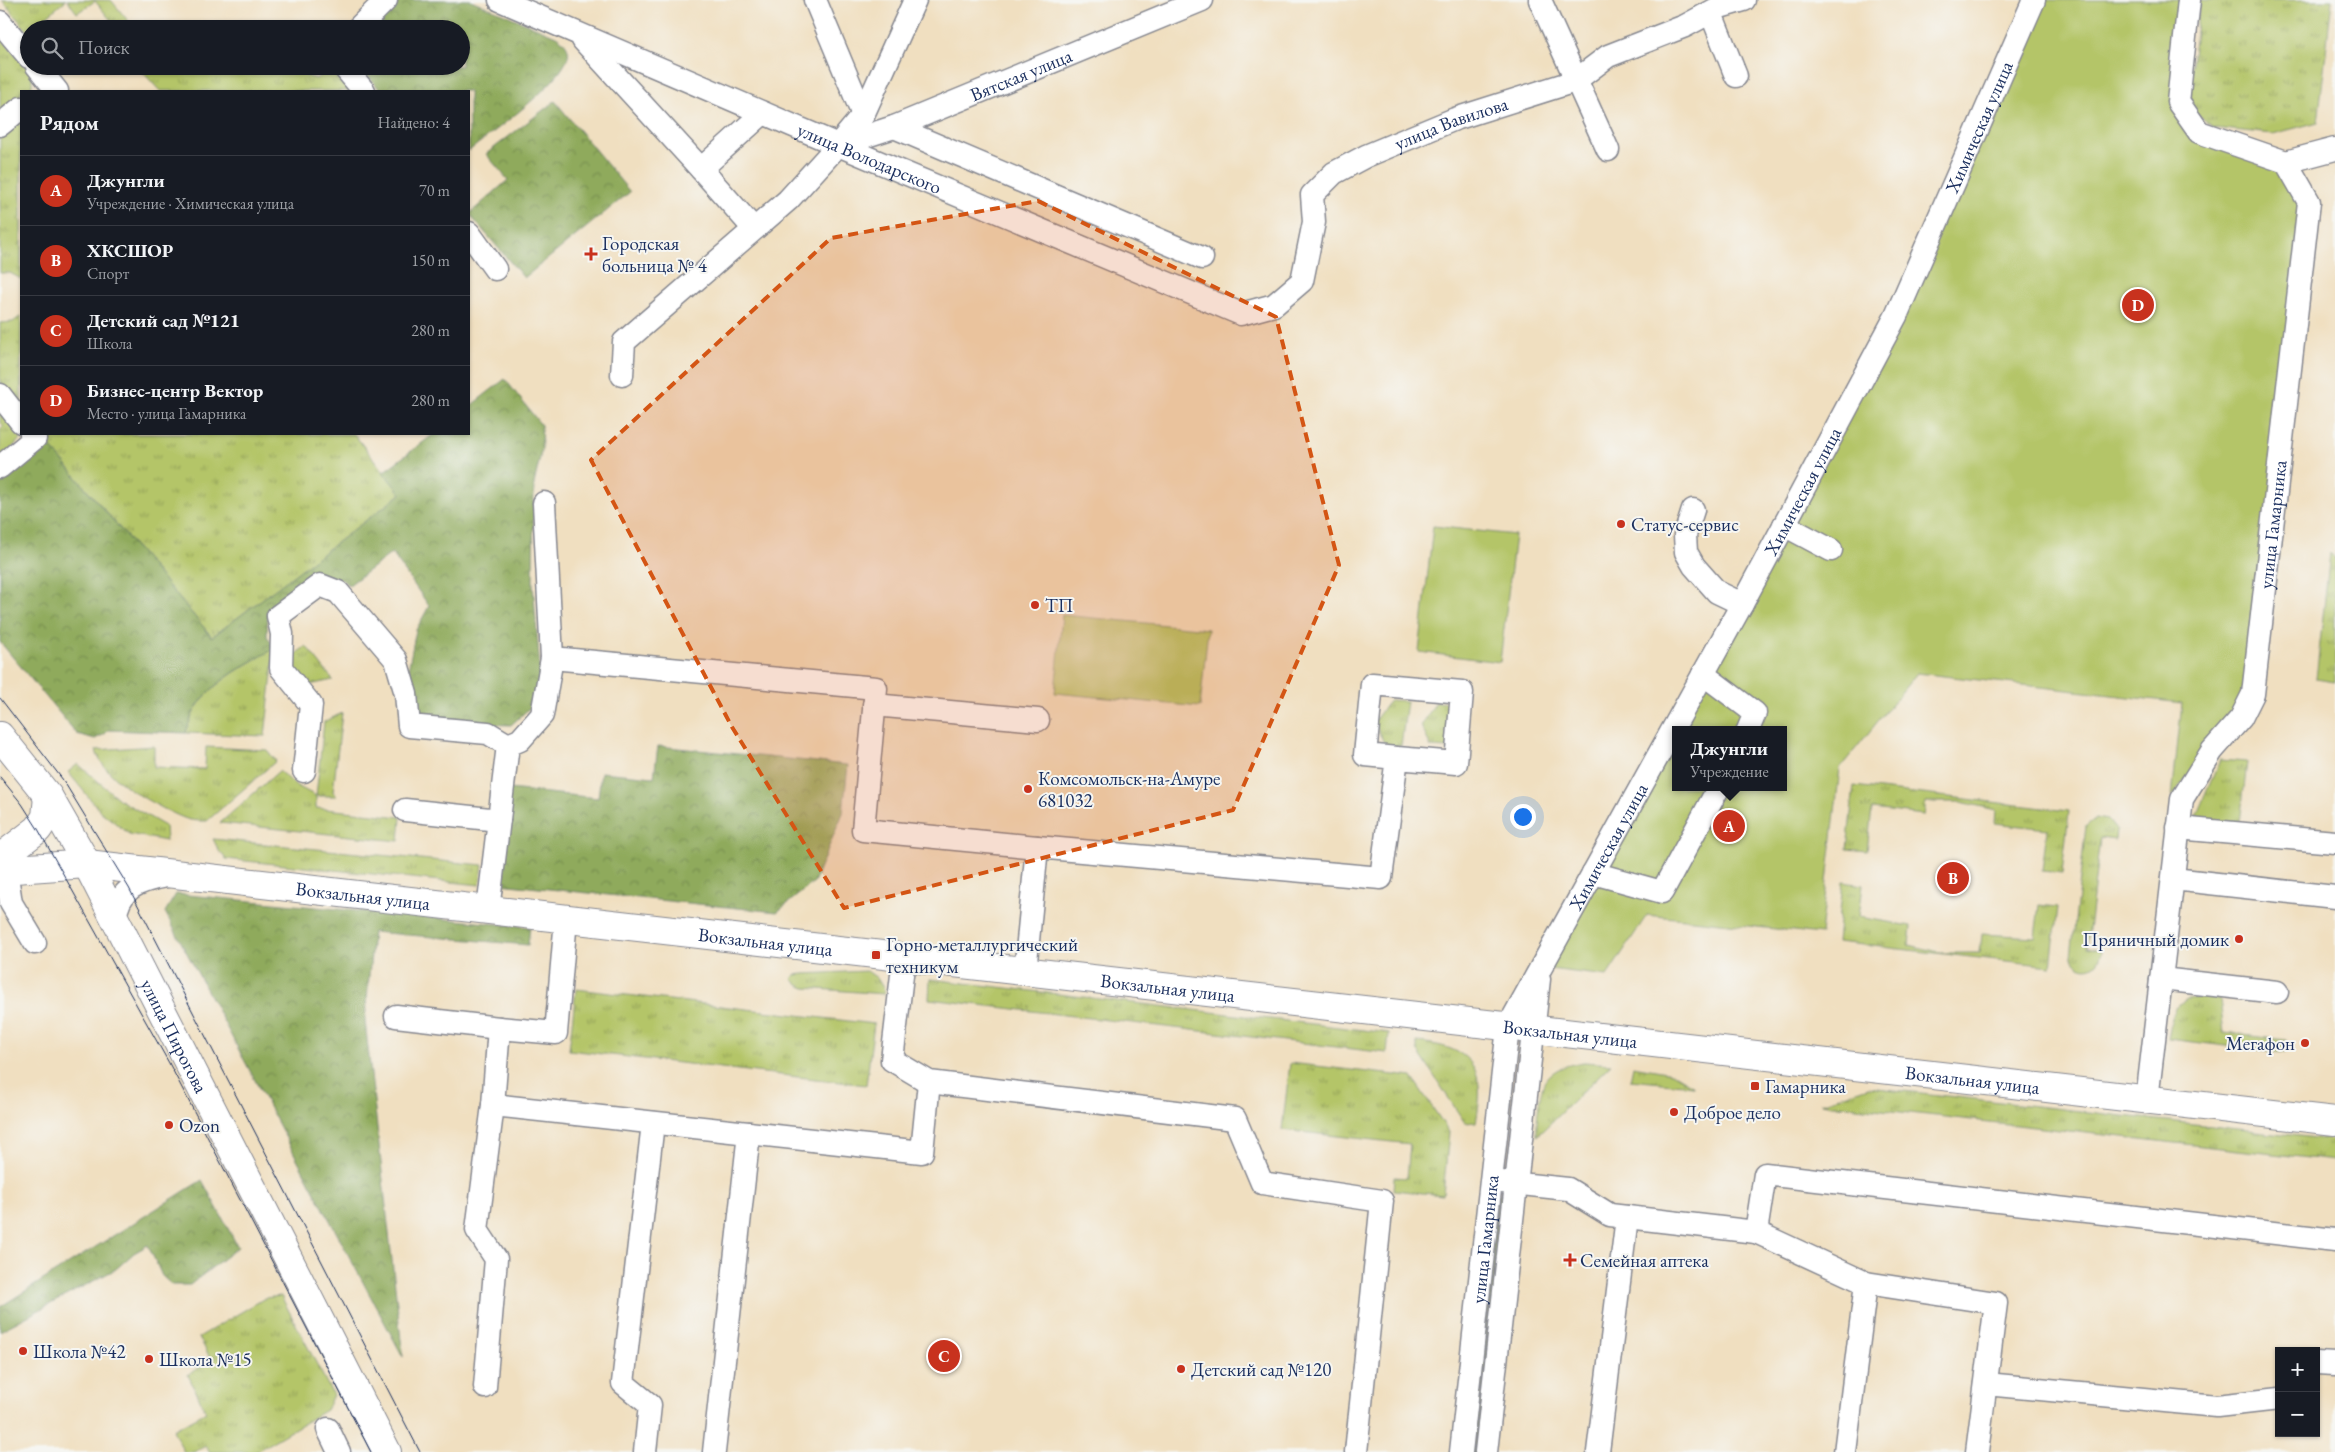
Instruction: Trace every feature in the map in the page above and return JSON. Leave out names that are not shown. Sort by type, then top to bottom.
[{"type":"main road","name":"улица Пирогова","points":[[0,736],[48,796],[87,864],[115,920],[177,1059],[387,1452]]},
{"type":"main road","points":[[2,866],[38,829],[46,818],[48,796]]},
{"type":"main road","name":"Вокзальная улица","points":[[2,866],[87,864],[2335,1122]]},
{"type":"street","points":[[366,20],[386,0]]},
{"type":"street","name":"улица Володарского","points":[[500,0],[838,145],[1241,314]]},
{"type":"street","points":[[815,0],[863,115]]},
{"type":"street","points":[[622,375],[624,342],[788,200],[863,115],[915,0]]},
{"type":"street","name":"Вятская улица","points":[[838,145],[894,127],[1202,0]]},
{"type":"street","points":[[1540,0],[1575,81],[1608,150]]},
{"type":"street","name":"улица Вавилова","points":[[1241,314],[1274,305],[1302,281],[1314,222],[1312,195],[1334,173],[1366,156],[1455,119],[1575,81],[1608,56],[1685,26],[1711,12],[1744,0]]},
{"type":"street","name":"Химическая улица","points":[[1674,726],[1742,604],[1896,316],[2034,0]]},
{"type":"street","points":[[2189,0],[2178,102],[2199,132],[2286,162],[2335,149]]},
{"type":"street","points":[[1711,12],[1736,76]]},
{"type":"street","points":[[0,22],[20,46]]},
{"type":"street","points":[[575,32],[754,229]]},
{"type":"street","points":[[42,75],[50,89]]},
{"type":"street","points":[[351,75],[363,90]]},
{"type":"street","points":[[0,126],[20,109]]},
{"type":"street","points":[[701,169],[763,113]]},
{"type":"street","points":[[894,127],[1202,258]]},
{"type":"street","name":"улица Гамарника","points":[[2148,1100],[2182,798],[2212,750],[2242,718],[2253,694],[2309,202],[2286,162]]},
{"type":"street","points":[[470,234],[494,269]]},
{"type":"street","points":[[0,395],[20,421]]},
{"type":"street","points":[[0,467],[34,438],[32,435]]},
{"type":"street","points":[[508,745],[520,740],[542,715],[552,658],[544,504]]},
{"type":"street","points":[[1693,510],[1685,535],[1686,552],[1694,566],[1717,592],[1742,604]]},
{"type":"street","points":[[1784,525],[1831,550]]},
{"type":"street","points":[[304,771],[311,705],[281,668],[282,634],[278,616],[320,585],[338,592],[396,660],[406,694],[409,726],[488,733],[508,745]]},
{"type":"street","points":[[552,658],[876,688],[863,830],[1381,878],[1397,758]]},
{"type":"street","points":[[1703,674],[1755,713],[1750,726]]},
{"type":"street","points":[[1372,684],[1462,692],[1456,763],[1397,758],[1365,756],[1372,684]]},
{"type":"street","points":[[874,705],[1038,720]]},
{"type":"street","name":"Химическая улица","points":[[1521,1029],[1541,968],[1672,730]]},
{"type":"street","points":[[488,910],[508,745]]},
{"type":"street","points":[[1593,873],[1662,892],[1717,791]]},
{"type":"street","points":[[405,810],[499,820]]},
{"type":"street","points":[[2178,828],[2335,842]]},
{"type":"street","points":[[1025,972],[1037,847]]},
{"type":"street","points":[[2,866],[11,904],[35,943]]},
{"type":"street","points":[[115,920],[116,905],[129,888],[147,879],[180,875]]},
{"type":"street","points":[[2173,879],[2335,897]]},
{"type":"street","points":[[396,1016],[556,1033],[566,919]]},
{"type":"street","points":[[904,958],[892,1060],[929,1082],[1235,1119],[1262,1183],[1382,1201],[1356,1452]]},
{"type":"street","points":[[2161,979],[2277,992]]},
{"type":"street","points":[[485,1387],[496,1258],[477,1230],[493,1105],[499,1028]]},
{"type":"street","name":"улица Гамарника","points":[[1461,1452],[1492,1181],[1521,1029]]},
{"type":"street","name":"улица Гамарника","points":[[1486,1452],[1517,1184],[1521,1029]]},
{"type":"street","points":[[493,1105],[922,1152],[929,1082]]},
{"type":"street","points":[[645,1452],[650,1405],[623,1383],[653,1123]]},
{"type":"street","points":[[714,1452],[749,1133]]},
{"type":"street","points":[[1756,1232],[1765,1174],[2335,1240]]},
{"type":"street","points":[[1492,1181],[1568,1189],[1610,1215],[1756,1232],[1866,1283],[1996,1303],[1977,1452]]},
{"type":"street","points":[[1598,1452],[1627,1217]]},
{"type":"street","points":[[1845,1452],[1866,1283]]},
{"type":"street","points":[[1986,1384],[2217,1406],[2275,1399]]},
{"type":"street","points":[[328,1429],[340,1452]]},
{"type":"highlighted area","points":[[1038,201],[1276,317],[1339,565],[1233,810],[844,908],[732,727],[591,460],[831,238]]},
{"type":"green space","points":[[2,0],[66,0],[43,20],[20,20],[20,22]]},
{"type":"green space","points":[[67,0],[111,0],[128,20],[111,20],[95,1],[77,13]]},
{"type":"green space","points":[[395,0],[471,0],[556,36],[567,47],[568,58],[549,85],[470,150],[470,90],[380,90],[367,75],[470,75],[470,20],[376,20]]},
{"type":"green space","points":[[2034,0],[2189,0],[2178,102],[2199,132],[2286,162],[2309,202],[2253,694],[2172,797],[2182,703],[1917,673],[1840,768],[1821,934],[1647,915],[1607,976],[1541,968],[1672,727],[1672,791],[1787,791],[1787,726],[1673,726],[1896,316]]},
{"type":"green space","points":[[2200,0],[2332,0],[2318,122],[2273,134],[2213,128],[2193,111],[2189,87]]},
{"type":"green space","points":[[0,36],[20,60],[20,75],[32,75],[32,86],[27,90],[20,90],[20,96],[0,113]]},
{"type":"green space","points":[[145,75],[305,75],[316,79],[321,75],[339,75],[351,90],[159,90]]},
{"type":"green space","points":[[555,101],[630,192],[524,278],[470,215],[508,180],[486,154]]},
{"type":"green space","points":[[20,118],[20,278],[10,273],[0,273],[0,134]]},
{"type":"green space","points":[[20,317],[20,409],[0,383],[0,323],[13,322]]},
{"type":"green space","points":[[505,379],[541,425],[542,448],[534,484],[533,584],[541,682],[534,704],[511,725],[479,724],[416,712],[409,665],[416,630],[429,606],[392,553],[349,585],[342,580],[320,573],[268,612],[267,636],[275,648],[233,673],[209,692],[191,717],[186,733],[108,730],[105,734],[95,739],[77,734],[0,642],[0,485],[49,445],[212,637],[401,494],[383,472],[433,435],[470,435],[470,406]]},
{"type":"green space","points":[[0,407],[20,432],[20,435],[23,436],[0,461],[0,430],[4,426],[0,422]]},
{"type":"green space","points":[[41,435],[355,435],[401,494],[212,637]]},
{"type":"green space","points":[[1433,526],[1515,535],[1500,662],[1419,652]]},
{"type":"green space","points":[[2330,553],[2335,559],[2335,682],[2316,679]]},
{"type":"green space","points":[[1062,615],[1208,629],[1200,707],[1055,693]]},
{"type":"green space","points":[[306,646],[333,680],[309,685],[288,660]]},
{"type":"green space","points":[[275,648],[265,736],[186,733],[191,717],[209,692],[233,673]]},
{"type":"green space","points":[[1390,700],[1407,701],[1401,746],[1385,745],[1374,721]]},
{"type":"green space","points":[[1436,702],[1452,703],[1448,748],[1431,747],[1421,726]]},
{"type":"green space","points":[[342,713],[333,792],[337,796],[316,796],[324,722]]},
{"type":"green space","points":[[154,746],[154,767],[205,769],[206,747],[267,750],[276,761],[207,821],[193,820],[160,807],[132,791],[108,771],[100,761],[96,750]]},
{"type":"green space","points":[[658,746],[848,765],[843,813],[814,882],[777,912],[499,884],[509,789],[598,798],[601,772],[654,777]]},
{"type":"green space","points":[[2220,760],[2247,762],[2240,823],[2195,819]]},
{"type":"green space","points":[[78,764],[120,800],[165,826],[166,841],[129,834],[100,811],[68,772]]},
{"type":"green space","points":[[279,771],[297,786],[316,796],[316,808],[401,817],[399,841],[220,823]]},
{"type":"green space","points":[[1854,786],[2069,811],[2062,873],[2042,871],[2047,829],[1995,823],[1996,810],[1961,802],[1926,802],[1924,815],[1872,809],[1867,851],[1847,849]]},
{"type":"green space","points":[[2096,818],[2108,820],[2116,830],[2115,840],[2100,838],[2087,947],[2102,950],[2098,962],[2090,968],[2085,968],[2075,962],[2071,956],[2086,826]]},
{"type":"green space","points":[[213,839],[483,865],[480,885],[226,859],[219,851]]},
{"type":"green space","points":[[1843,882],[1863,885],[1859,917],[1911,926],[1909,945],[1944,953],[1980,953],[1982,934],[2035,937],[2039,905],[2058,907],[2051,966],[1837,942]]},
{"type":"green space","points":[[176,894],[530,927],[528,945],[373,932],[365,1021],[403,1357],[165,912]]},
{"type":"green space","points":[[867,971],[877,978],[885,991],[884,994],[805,988],[798,985],[792,979],[795,975],[803,974]]},
{"type":"green space","points":[[930,979],[1389,1033],[1387,1053],[929,999]]},
{"type":"green space","points":[[576,989],[874,1024],[866,1085],[569,1050]]},
{"type":"green space","points":[[2203,997],[2220,1000],[2224,1033],[2286,1040],[2285,1053],[2168,1039],[2174,1008],[2187,999]]},
{"type":"green space","points":[[1417,1042],[1451,1049],[1463,1055],[1471,1064],[1477,1074],[1479,1087],[1476,1122],[1465,1123],[1417,1050]]},
{"type":"green space","points":[[1584,1062],[1611,1064],[1537,1136],[1538,1108],[1545,1081],[1557,1070],[1568,1065]]},
{"type":"green space","points":[[1290,1063],[1412,1077],[1449,1132],[1443,1195],[1393,1190],[1394,1177],[1407,1178],[1410,1144],[1282,1130]]},
{"type":"green space","points":[[1633,1066],[1672,1073],[1694,1086],[1630,1080]]},
{"type":"green space","points":[[1868,1087],[2335,1140],[2335,1161],[1821,1103]]},
{"type":"green space","points":[[202,1180],[238,1247],[190,1285],[172,1285],[162,1276],[148,1245],[134,1253],[116,1269],[0,1331],[0,1307]]},
{"type":"green space","points":[[1505,1194],[1479,1452],[1468,1452],[1498,1195]]},
{"type":"green space","points":[[281,1296],[333,1395],[326,1410],[255,1452],[210,1452],[206,1446],[194,1452],[184,1452],[173,1430],[206,1412],[188,1375],[211,1360],[199,1337],[265,1298]]},
{"type":"tram line","points":[[0,698],[63,780],[129,888],[420,1452]]},
{"type":"tram line","points":[[0,777],[22,804],[38,829],[169,1063],[371,1452]]},
{"type":"place","name":"Городская больница № 4","points":[[591,254]]},
{"type":"place","name":"Бизнес-центр Вектор","points":[[2138,305]]},
{"type":"place","name":"Статус-сервис","points":[[1621,524]]},
{"type":"place","name":"ТП","points":[[1035,605]]},
{"type":"place","name":"Комсомольск-на-Амуре 681032","points":[[1028,789]]},
{"type":"place","name":"Джунгли","points":[[1729,826]]},
{"type":"place","name":"ХКСШОР","points":[[1953,878]]},
{"type":"place","name":"Пряничный домик","points":[[2239,939]]},
{"type":"place","name":"Горно-металлургический техникум","points":[[876,955]]},
{"type":"place","name":"Мегафон","points":[[2305,1043]]},
{"type":"place","name":"Гамарника","points":[[1755,1086]]},
{"type":"place","name":"Доброе дело","points":[[1674,1112]]},
{"type":"place","name":"Ozon","points":[[169,1125]]},
{"type":"place","name":"Семейная аптека","points":[[1570,1260]]},
{"type":"place","name":"Школа №42","points":[[23,1351]]},
{"type":"place","name":"Детский сад №121","points":[[944,1356]]},
{"type":"place","name":"Школа №15","points":[[149,1359]]},
{"type":"place","name":"Детский сад №120","points":[[1181,1369]]}]
